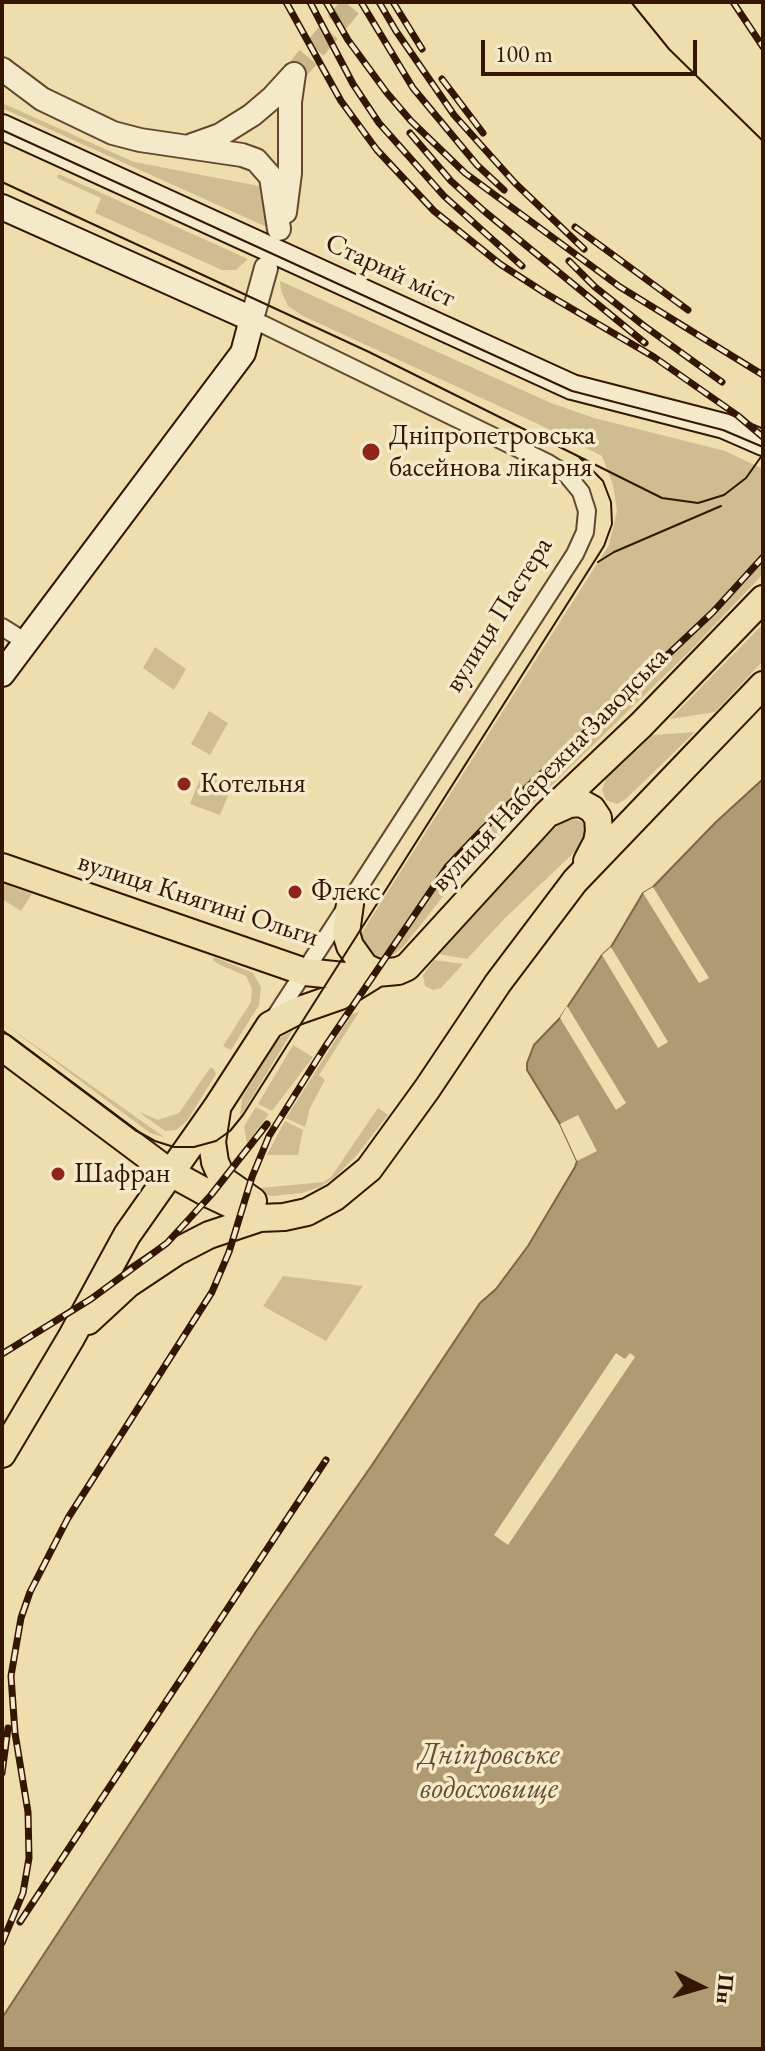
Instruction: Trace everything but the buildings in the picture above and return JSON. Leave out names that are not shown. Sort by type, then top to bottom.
[{"type":"main road","name":"Старий міст","points":[[2,127],[559,381],[598,396],[724,426],[763,443]]},
{"type":"main road","name":"вулиця Пастера","points":[[2,207],[252,319]]},
{"type":"main road","points":[[2,674],[243,353],[252,319]]},
{"type":"main road","name":"вулиця Набережна Заводська","points":[[377,973],[407,967],[546,815],[641,725],[763,599]]},
{"type":"main road","points":[[71,1338],[109,1300],[160,1262],[209,1235],[260,1218],[307,1212],[335,1197],[369,1169],[498,983],[575,881],[763,685]]},
{"type":"main road","points":[[546,815],[569,804],[581,803],[592,809],[598,818],[597,842],[575,881]]},
{"type":"main road","name":"вулиця Княгині Ольги","points":[[2,867],[305,972],[344,976],[377,973]]},
{"type":"main road","points":[[350,904],[346,933],[350,946],[365,967],[377,973]]},
{"type":"main road","points":[[2,1454],[71,1338],[127,1235],[270,1025],[297,1011],[340,996],[377,973]]},
{"type":"main road","points":[[2,1047],[169,1172],[260,1218]]},
{"type":"main road","points":[[217,1107],[212,1142],[215,1162],[223,1180],[240,1194],[260,1204],[307,1212]]},
{"type":"street","points":[[2,69],[42,99],[113,133],[256,160],[264,167],[275,190],[279,229],[290,173],[290,102],[294,74],[252,115],[220,135],[189,146]]},
{"type":"street","points":[[252,319],[266,268]]},
{"type":"street","name":"вулиця Пастера","points":[[252,319],[548,463],[567,475],[581,492],[587,511],[585,532],[575,554],[270,1025]]},
{"type":"street","points":[[2,627],[26,642]]},
{"type":"shaded area","points":[[2,103],[134,162],[259,186],[267,194],[269,228],[2,108]]},
{"type":"shaded area","points":[[59,174],[248,259],[236,270],[222,270],[95,213],[101,198],[57,178]]},
{"type":"shaded area","points":[[280,281],[551,403],[594,418],[725,451],[763,469],[763,574],[692,649],[483,852],[404,946],[393,955],[379,958],[369,955],[357,940],[609,545],[617,511],[613,485],[602,456],[303,316],[288,306]]},
{"type":"shaded area","points":[[763,624],[763,661],[715,712],[670,719]]},
{"type":"shaded area","points":[[155,647],[186,669],[174,690],[143,668]]},
{"type":"shaded area","points":[[209,711],[228,723],[210,755],[191,744]]},
{"type":"shaded area","points":[[695,732],[626,799],[617,804],[606,800],[602,790],[606,779],[653,735]]},
{"type":"shaded area","points":[[202,774],[232,786],[220,815],[190,804]]},
{"type":"shaded area","points":[[571,818],[582,822],[585,827],[587,833],[583,844],[467,959],[438,954],[521,862],[560,823]]},
{"type":"shaded area","points":[[2,883],[32,894],[21,911],[2,899]]},
{"type":"shaded area","points":[[214,957],[253,973],[261,987],[259,1005],[231,1050],[223,1046],[251,1002],[252,989],[246,976],[220,965],[213,960]]},
{"type":"shaded area","points":[[434,960],[463,964],[441,988],[433,990],[425,986],[423,975]]},
{"type":"shaded area","points":[[359,1012],[319,1075],[325,1080],[310,1108],[305,1127],[286,1118],[352,1014]]},
{"type":"shaded area","points":[[2,1022],[164,1137],[150,1133]]},
{"type":"shaded area","points":[[293,1030],[240,1117],[242,1098],[277,1040]]},
{"type":"shaded area","points":[[293,1045],[313,1057],[272,1111],[258,1104]]},
{"type":"shaded area","points":[[210,1068],[216,1074],[187,1121],[176,1130],[165,1131],[139,1112],[158,1120],[179,1113]]},
{"type":"shaded area","points":[[256,1107],[269,1114],[247,1143],[244,1126]]},
{"type":"shaded area","points":[[378,1108],[388,1115],[357,1155],[334,1178],[302,1193],[272,1196],[259,1193],[260,1188],[324,1182],[331,1177]]},
{"type":"shaded area","points":[[285,1121],[303,1130],[298,1155],[267,1155]]},
{"type":"shaded area","points":[[283,1276],[363,1286],[326,1341],[263,1306]]},
{"type":"water","name":"Дніпровське водосховище","points":[[763,779],[763,2049],[2,2049],[2,2018],[257,1630],[480,1303],[496,1289],[528,1246],[575,1167],[577,1161],[560,1124],[527,1070],[534,1045],[560,1018],[602,955],[611,947],[643,893],[653,887]]},
{"type":"pier","points":[[653,887],[709,978],[699,983],[643,893]]},
{"type":"pier","points":[[611,947],[668,1042],[658,1048],[602,955]]},
{"type":"pier","points":[[567,1006],[626,1103],[616,1110],[560,1018]]},
{"type":"pier","points":[[578,1115],[597,1151],[577,1161],[560,1124]]},
{"type":"pier","points":[[616,1353],[625,1359],[630,1353],[635,1357],[508,1545],[494,1535]]},
{"type":"tunnel","points":[[294,74],[354,2]]},
{"type":"tram line","points":[[631,2],[669,49],[763,141]]},
{"type":"tram line","points":[[2,130],[572,391],[723,430],[763,447]]},
{"type":"tram line","points":[[2,182],[369,352],[662,498],[698,503],[724,495],[746,478],[763,454]]},
{"type":"tram line","points":[[2,1030],[135,1130],[155,1141],[174,1147],[194,1147],[216,1141],[230,1131],[604,546],[612,524],[611,502],[603,481],[579,457]]},
{"type":"tram line","points":[[598,562],[614,552],[721,506]]},
{"type":"railway","points":[[286,2],[341,101],[377,150],[434,211],[500,264],[654,357],[763,437]]},
{"type":"railway","points":[[310,2],[353,84],[379,123],[444,196],[522,266]]},
{"type":"railway","points":[[326,2],[348,40],[387,93],[465,173],[620,287],[763,375]]},
{"type":"railway","points":[[361,2],[413,88],[477,165],[504,190]]},
{"type":"railway","points":[[379,2],[454,115],[515,183],[584,249]]},
{"type":"railway","points":[[393,2],[422,49]]},
{"type":"railway","points":[[733,2],[763,47]]},
{"type":"railway","points":[[442,79],[483,133]]},
{"type":"railway","points":[[410,133],[451,181],[484,211],[645,343]]},
{"type":"railway","points":[[575,227],[688,310]]},
{"type":"railway","points":[[569,261],[595,287],[643,325],[722,382]]},
{"type":"railway","points":[[2,1943],[23,1893],[29,1858],[28,1812],[15,1733],[11,1676],[21,1618],[30,1592],[68,1518],[212,1292],[269,1136],[325,1047],[447,867],[483,829],[713,612],[763,557]]},
{"type":"railway","points":[[2,1354],[91,1299],[167,1243],[211,1195],[267,1124]]},
{"type":"railway","points":[[20,1922],[326,1460]]},
{"type":"railway","points":[[2,1773],[8,1728]]},
{"type":"place","name":"Дніпропетровська басейнова лікарня","points":[[371,452]]},
{"type":"place","name":"Котельня","points":[[184,784]]},
{"type":"place","name":"Флекс","points":[[295,892]]},
{"type":"place","name":"Шафран","points":[[58,1174]]}]
